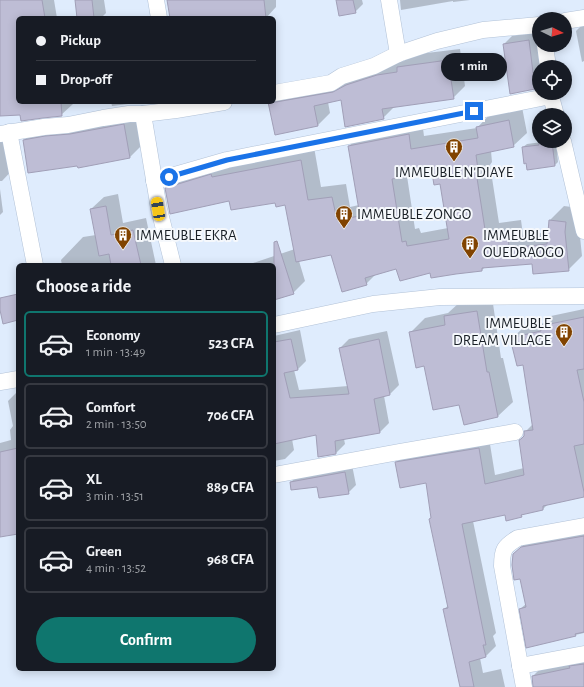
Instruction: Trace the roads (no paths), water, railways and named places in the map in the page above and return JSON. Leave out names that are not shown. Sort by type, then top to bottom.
[{"type":"street","points":[[156,0],[159,16]]},
{"type":"street","points":[[389,0],[398,54]]},
{"type":"street","points":[[572,20],[584,18]]},
{"type":"street","points":[[276,93],[331,83],[342,76],[374,66],[398,54],[437,41],[483,30],[532,26]]},
{"type":"street","points":[[154,181],[227,160],[532,98]]},
{"type":"street","points":[[35,263],[5,133],[129,114],[143,114],[175,106],[200,104]]},
{"type":"street","points":[[143,114],[158,209],[172,263]]},
{"type":"street","points":[[565,148],[584,231]]},
{"type":"street","points":[[276,325],[373,304],[440,297],[584,296]]},
{"type":"street","points":[[0,382],[16,379]]},
{"type":"street","points":[[276,475],[515,432]]},
{"type":"street","points":[[524,687],[502,566],[504,550],[509,543],[518,538],[584,526]]},
{"type":"street","points":[[520,666],[584,654]]},
{"type":"place","name":"IMMEUBLE N'DIAYE","points":[[454,162]]},
{"type":"place","name":"IMMEUBLE ZONGO","points":[[344,229]]},
{"type":"place","name":"IMMEUBLE EKRA","points":[[123,250]]},
{"type":"place","name":"IMMEUBLE OUEDRAOGO","points":[[470,259]]},
{"type":"place","name":"IMMEUBLE DREAM VILLAGE","points":[[564,347]]}]
